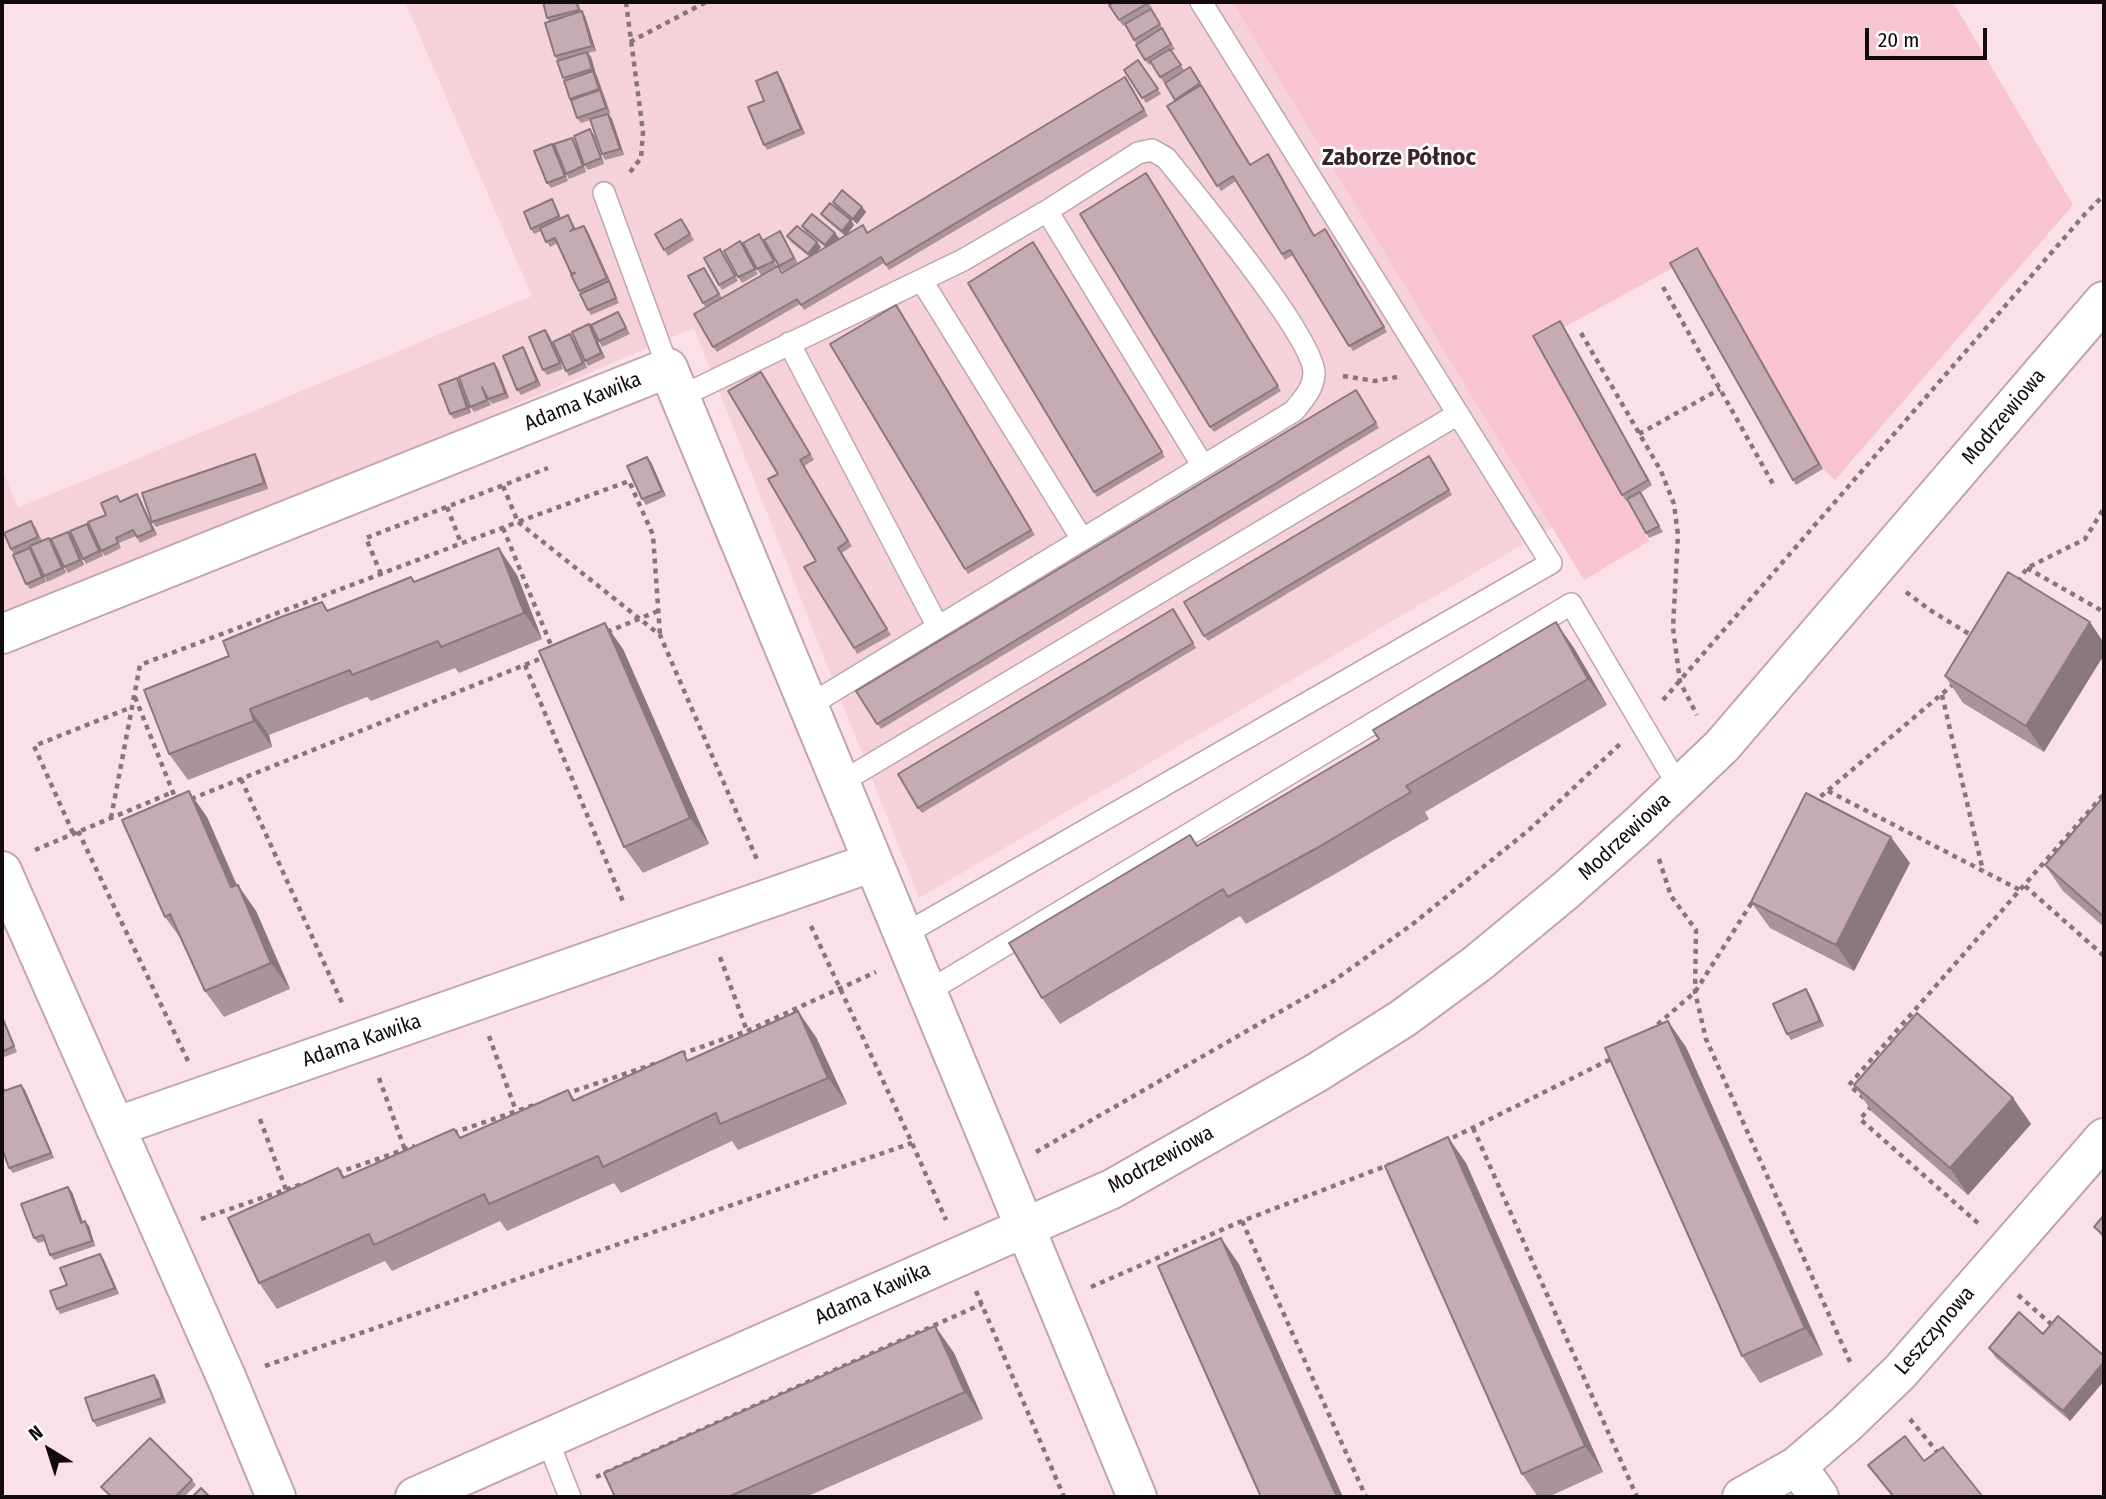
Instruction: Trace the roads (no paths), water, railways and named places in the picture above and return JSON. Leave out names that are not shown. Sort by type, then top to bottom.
[{"type":"street","name":"Modrzewiowa","points":[[1024,1227],[1112,1189],[1316,1073],[1402,1019],[1478,963],[1565,891],[1721,746],[2104,301]]},
{"type":"street","name":"Adama Kawika","points":[[2,634],[674,383]]},
{"type":"street","points":[[674,383],[1137,1497]]},
{"type":"street","points":[[14,862],[116,1127],[276,1497]]},
{"type":"street","name":"Adama Kawika","points":[[116,1127],[873,862]]},
{"type":"street","name":"Leszczynowa","points":[[1742,1497],[1797,1466],[1900,1372],[2104,1138]]},
{"type":"street","name":"Adama Kawika","points":[[415,1497],[1024,1227]]},
{"type":"street","points":[[1797,1466],[1819,1497]]},
{"type":"lane","points":[[903,935],[1551,563],[1201,2]]},
{"type":"lane","points":[[604,193],[674,383],[789,344],[922,281],[1047,211],[1138,153],[1152,150],[1166,158],[1281,307],[1309,352],[1315,372],[1310,391],[1294,411],[808,706]]},
{"type":"lane","points":[[1047,211],[1203,467]]},
{"type":"lane","points":[[922,281],[1082,539]]},
{"type":"lane","points":[[789,344],[939,626]]},
{"type":"lane","points":[[840,783],[1458,414]]},
{"type":"lane","points":[[927,992],[1571,604],[1679,787]]},
{"type":"lane","points":[[547,1439],[568,1493]]},
{"type":"district","name":"Zaborze Północ","points":[[1399,158]]}]
